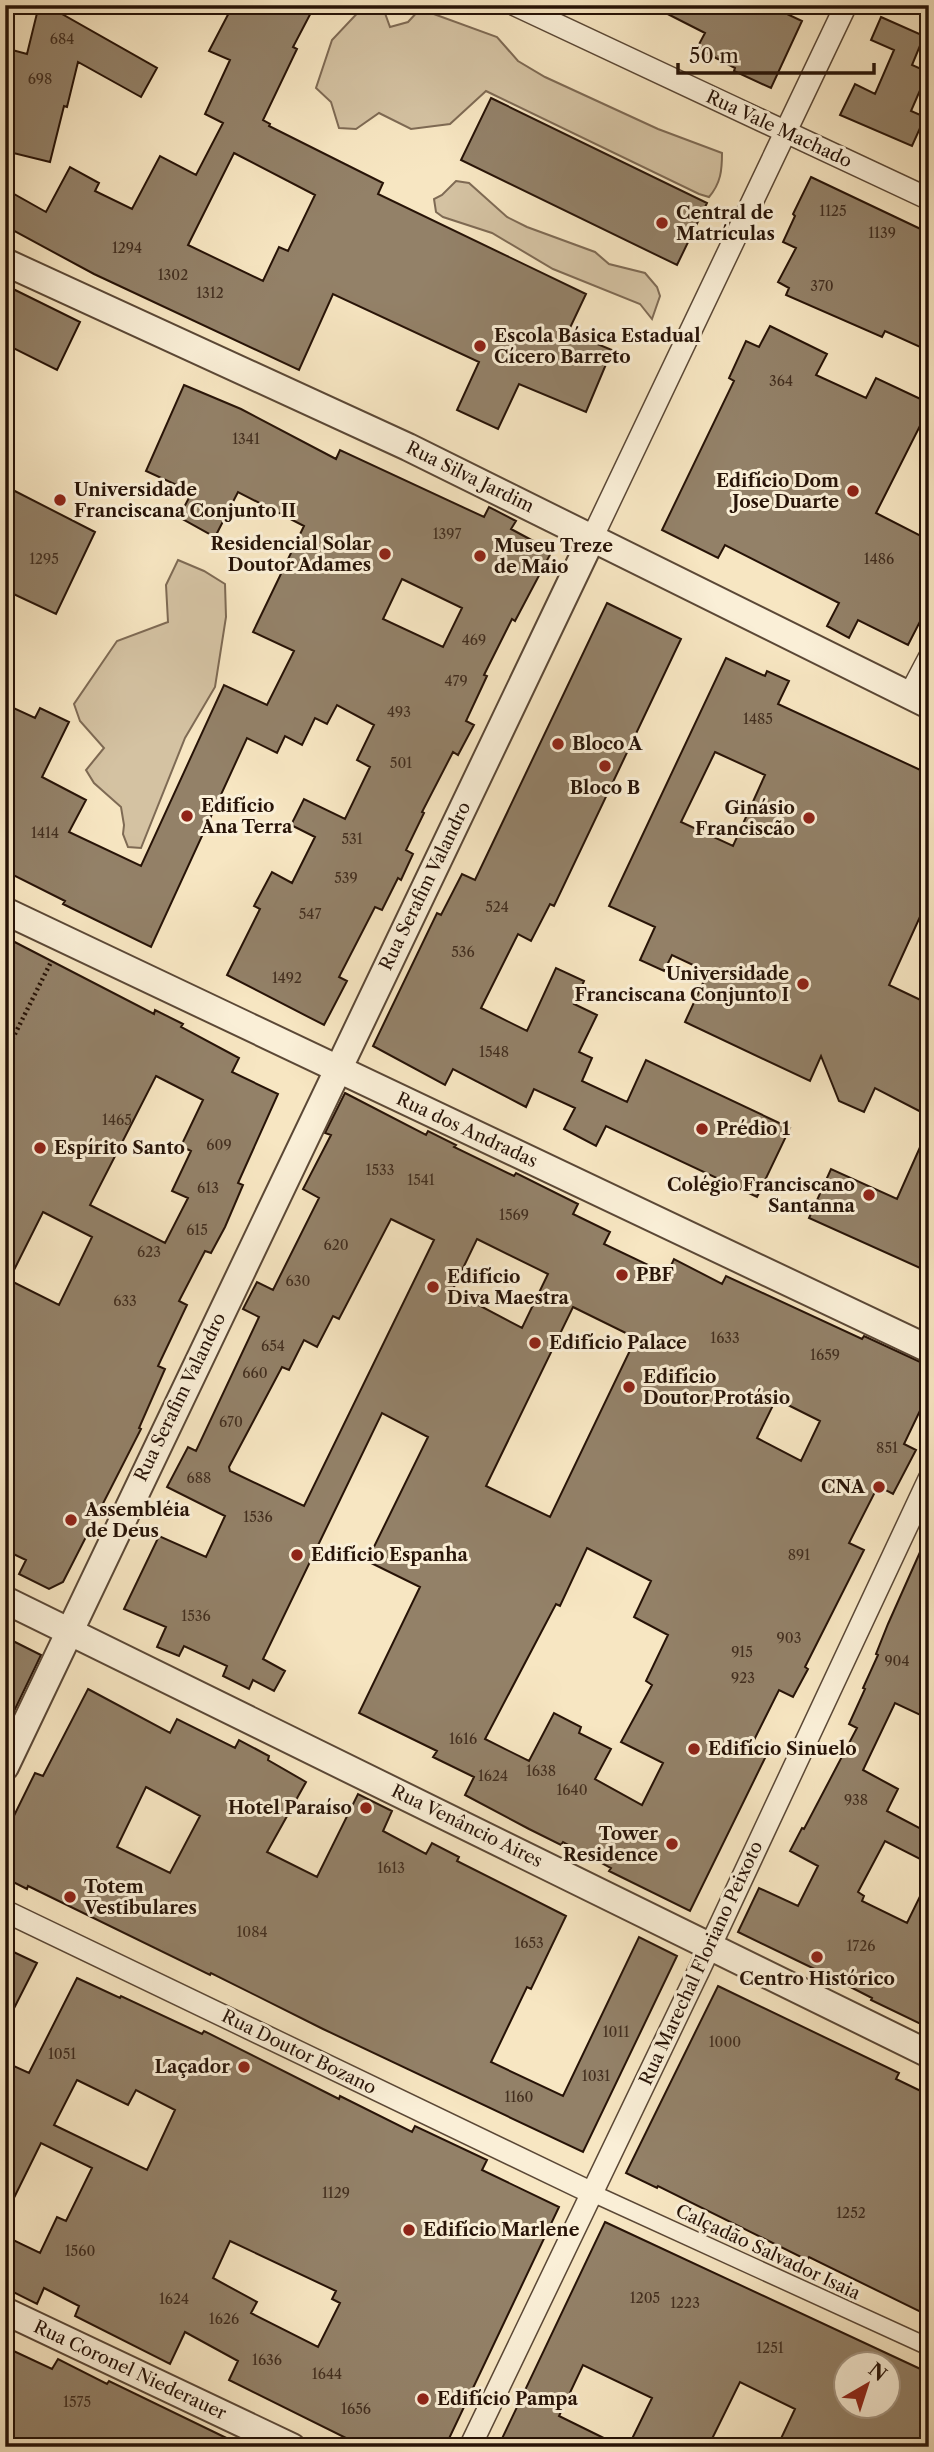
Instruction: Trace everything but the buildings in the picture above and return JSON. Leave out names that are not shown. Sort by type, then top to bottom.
[{"type":"street","name":"Rua Vale Machado","points":[[515,5],[929,199]]},
{"type":"street","name":"Rua Serafim Valandro","points":[[5,1767],[846,5]]},
{"type":"street","name":"Rua Silva Jardim","points":[[5,261],[408,447],[919,700]]},
{"type":"street","points":[[919,700],[929,658]]},
{"type":"street","name":"Rua dos Andradas","points":[[5,911],[929,1349]]},
{"type":"street","name":"Rua Marechal Floriano Peixoto","points":[[470,2447],[710,1947],[929,1479]]},
{"type":"street","name":"Rua Venâncio Aires","points":[[5,1600],[929,2054]]},
{"type":"street","name":"Rua Doutor Bozano","points":[[5,1911],[592,2193]]},
{"type":"street","name":"Calçadão Salvador Isaia","points":[[592,2193],[929,2347]]},
{"type":"street","name":"Rua Coronel Niederauer","points":[[5,2311],[292,2447]]},
{"type":"path","points":[[5,1054],[54,955]]},
{"type":"shaded area","points":[[365,5],[382,5],[390,27],[408,22],[420,9],[497,37],[518,61],[545,77],[658,129],[722,153],[721,171],[716,187],[709,197],[699,194],[486,91],[450,124],[411,129],[379,113],[356,129],[339,128],[331,102],[316,88],[332,40]]},
{"type":"shaded area","points":[[456,181],[469,183],[507,217],[527,227],[595,252],[609,264],[645,273],[657,287],[660,296],[652,319],[640,304],[553,269],[492,233],[443,217],[436,212],[434,199]]},
{"type":"shaded area","points":[[178,560],[225,584],[226,617],[215,687],[185,738],[141,848],[128,847],[123,834],[121,807],[94,783],[86,770],[104,748],[80,721],[74,704],[117,641],[168,622],[166,585]]},
{"type":"place","name":"Central de Matrículas","points":[[662,223]]},
{"type":"place","name":"Escola Básica Estadual Cícero Barreto","points":[[480,346]]},
{"type":"place","name":"Edifício Dom Jose Duarte","points":[[853,491]]},
{"type":"place","name":"Universidade Franciscana Conjunto II","points":[[60,500]]},
{"type":"place","name":"Residencial Solar Doutor Adames","points":[[385,554]]},
{"type":"place","name":"Museu Treze de Maio","points":[[480,556]]},
{"type":"place","name":"Bloco A","points":[[558,744]]},
{"type":"place","name":"Bloco B","points":[[605,766]]},
{"type":"place","name":"Edifício Ana Terra","points":[[187,816]]},
{"type":"place","name":"Ginásio Franciscão","points":[[809,818]]},
{"type":"place","name":"Universidade Franciscana Conjunto I","points":[[803,984]]},
{"type":"place","name":"Prédio 1","points":[[702,1129]]},
{"type":"place","name":"Espírito Santo","points":[[40,1148]]},
{"type":"place","name":"Colégio Franciscano Santanna","points":[[869,1195]]},
{"type":"place","name":"PBF","points":[[622,1275]]},
{"type":"place","name":"Edifício Diva Maestra","points":[[433,1287]]},
{"type":"place","name":"Edifício Palace","points":[[535,1343]]},
{"type":"place","name":"Edifício Doutor Protásio","points":[[629,1387]]},
{"type":"place","name":"CNA","points":[[879,1487]]},
{"type":"place","name":"Assembléia de Deus","points":[[71,1520]]},
{"type":"place","name":"Edifício Espanha","points":[[297,1555]]},
{"type":"place","name":"Edifício Sinuelo","points":[[694,1749]]},
{"type":"place","name":"Hotel Paraíso","points":[[366,1808]]},
{"type":"place","name":"Tower Residence","points":[[672,1844]]},
{"type":"place","name":"Totem Vestibulares","points":[[70,1897]]},
{"type":"place","name":"Centro Histórico","points":[[817,1957]]},
{"type":"place","name":"Laçador","points":[[244,2067]]},
{"type":"place","name":"Edifício Marlene","points":[[409,2230]]},
{"type":"place","name":"Edifício Pampa","points":[[423,2399]]}]
